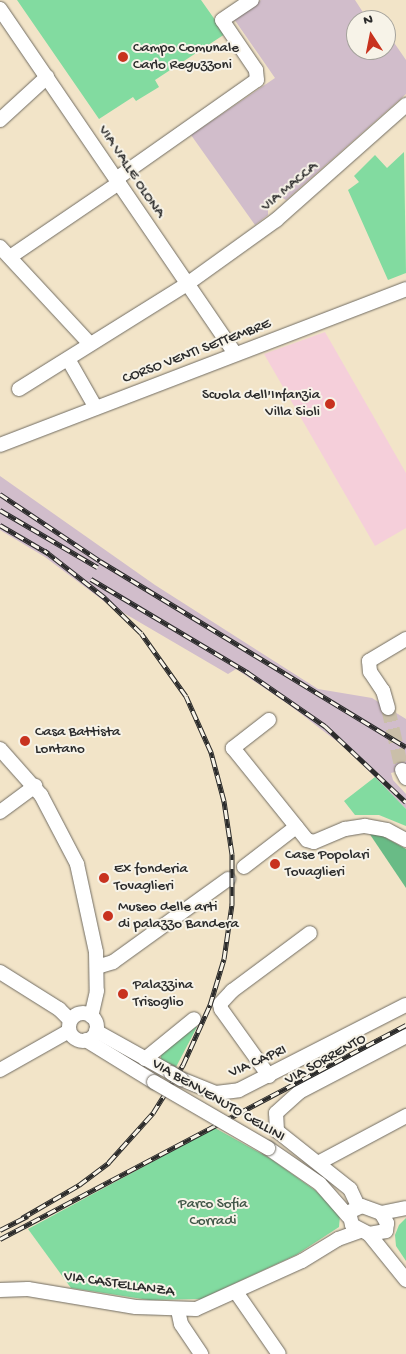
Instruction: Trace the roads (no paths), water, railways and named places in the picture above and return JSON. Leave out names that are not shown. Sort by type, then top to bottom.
[{"type":"street","points":[[10,257],[257,80],[256,70],[222,20],[252,0]]},
{"type":"street","name":"VIA VALLE OLONA","points":[[0,8],[235,354]]},
{"type":"street","points":[[0,120],[47,77]]},
{"type":"street","name":"VIA MACCA","points":[[19,389],[187,284],[290,209],[406,105]]},
{"type":"street","points":[[0,246],[90,344]]},
{"type":"street","name":"CORSO VENTI SETTEMBRE","points":[[0,445],[406,289]]},
{"type":"street","points":[[68,358],[96,408]]},
{"type":"street","points":[[388,708],[382,691],[370,672],[369,662],[406,639]]},
{"type":"street","points":[[269,720],[234,748],[296,827],[311,843],[345,829],[365,826],[387,830],[406,840]]},
{"type":"street","points":[[0,749],[34,786],[57,823],[77,864],[91,922],[97,967],[96,1000],[91,1016],[91,1036],[74,1038],[70,1026],[59,1009],[0,972]]},
{"type":"street","points":[[0,812],[34,786]]},
{"type":"street","points":[[244,867],[296,827]]},
{"type":"street","points":[[97,967],[117,960],[228,879]]},
{"type":"street","points":[[269,1076],[221,1009],[220,1004],[228,994],[310,933]]},
{"type":"street","name":"VIA CAPRI","points":[[91,1036],[145,1059],[204,1090],[224,1093],[245,1088],[406,1005]]},
{"type":"street","points":[[0,1070],[70,1026],[80,1013],[91,1016]]},
{"type":"street","points":[[145,1059],[194,1019]]},
{"type":"street","name":"VIA BENVENUTO CELLINI","points":[[91,1036],[154,1082],[268,1148],[332,1194],[353,1213]]},
{"type":"street","name":"VIA SORRENTO","points":[[353,1213],[352,1191],[320,1162],[277,1131],[275,1120],[277,1110],[307,1088],[406,1036]]},
{"type":"street","points":[[320,1162],[406,1116]]},
{"type":"street","points":[[353,1213],[381,1213],[406,1208]]},
{"type":"street","points":[[387,1228],[406,1208]]},
{"type":"street","points":[[353,1213],[365,1233],[393,1261],[406,1280]]},
{"type":"street","name":"VIA CASTELLANZA","points":[[338,1239],[353,1213]]},
{"type":"street","points":[[381,1213],[387,1228],[393,1261]]},
{"type":"street","name":"VIA CASTELLANZA","points":[[0,1290],[28,1289],[123,1306],[178,1310],[200,1308],[305,1259],[338,1239],[387,1228]]},
{"type":"street","points":[[236,1292],[280,1354]]},
{"type":"street","points":[[178,1310],[181,1324],[201,1354]]},
{"type":"tunnel","points":[[388,708],[402,770]]},
{"type":"railway","points":[[0,494],[100,561],[406,747]]},
{"type":"railway","points":[[0,510],[97,567]]},
{"type":"railway","points":[[0,525],[48,553]]},
{"type":"railway","points":[[22,1218],[79,1185],[109,1162],[153,1113],[183,1065],[210,1005],[224,959],[232,904],[232,854],[224,801],[211,752],[186,696],[141,633],[104,597],[44,550]]},
{"type":"railway","points":[[91,579],[247,672],[325,726],[406,802]]},
{"type":"railway","points":[[0,1239],[406,1025]]},
{"type":"railway","points":[[0,1230],[28,1216]]},
{"type":"place","name":"Campo Comunale Carlo Reguzzoni","points":[[123,57]]},
{"type":"place","name":"Scuola dell'Infanzia Villa Sioli","points":[[330,404]]},
{"type":"place","name":"Casa Battista Lontano","points":[[25,741]]},
{"type":"place","name":"Case Popolari Tovaglieri","points":[[275,864]]},
{"type":"place","name":"Ex fonderia Tovaglieri","points":[[104,878]]},
{"type":"place","name":"Museo delle arti di palazzo Bandera","points":[[108,916]]},
{"type":"place","name":"Palazzina Trisoglio","points":[[123,994]]},
{"type":"park label","name":"Parco Sofia Corradi","points":[[213,1212]]}]
